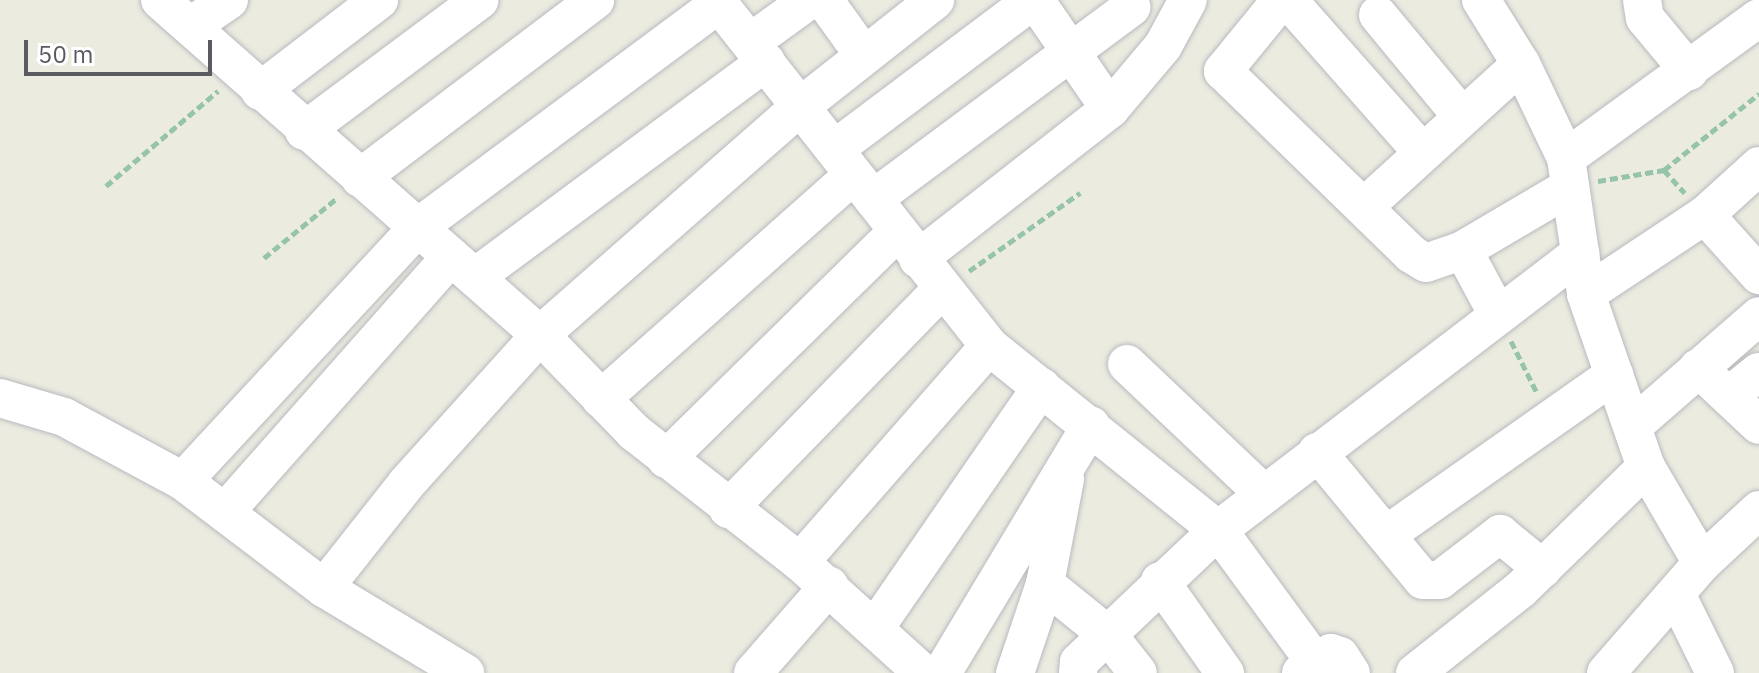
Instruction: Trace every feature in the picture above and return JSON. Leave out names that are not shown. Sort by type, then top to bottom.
[{"type":"street","points":[[160,0],[304,131],[540,335],[601,399],[666,459],[829,586],[922,673]]},
{"type":"street","points":[[191,26],[229,0]]},
{"type":"street","points":[[249,82],[379,0]]},
{"type":"street","points":[[304,131],[480,0]]},
{"type":"street","points":[[360,178],[595,0]]},
{"type":"street","points":[[225,512],[463,267],[759,52],[809,0]]},
{"type":"street","points":[[824,0],[863,54]]},
{"type":"street","points":[[324,588],[406,484],[540,335],[801,106],[935,0]]},
{"type":"street","points":[[601,399],[854,174],[1034,0],[1066,51],[1110,109]]},
{"type":"street","points":[[666,459],[907,246],[1110,109],[1163,46],[1188,0]]},
{"type":"street","points":[[1281,0],[1223,71],[1391,237],[1426,263],[1463,250],[1568,173],[1689,71],[1759,18]]},
{"type":"street","points":[[1288,0],[1422,152]]},
{"type":"street","points":[[1642,0],[1645,18],[1689,71]]},
{"type":"street","points":[[1484,1],[1521,64],[1568,173],[1586,294],[1646,467],[1702,563]]},
{"type":"street","points":[[183,481],[417,228],[717,2],[854,174],[941,290],[989,346],[1218,530],[1322,669]]},
{"type":"street","points":[[854,174],[1066,51],[1130,3],[1163,46]]},
{"type":"street","points":[[1378,15],[1460,114]]},
{"type":"street","points":[[1364,207],[1460,114],[1521,64]]},
{"type":"street","points":[[1586,294],[1705,215],[1759,166]]},
{"type":"street","points":[[1705,215],[1759,275]]},
{"type":"street","points":[[1463,250],[1498,315]]},
{"type":"street","points":[[1078,673],[1079,662],[1160,581],[1218,530],[1580,253]]},
{"type":"street","points":[[728,509],[941,290]]},
{"type":"street","points":[[1633,426],[1759,316]]},
{"type":"street","points":[[800,562],[989,346]]},
{"type":"street","points":[[1127,364],[1263,493]]},
{"type":"street","points":[[1698,368],[1759,425]]},
{"type":"street","points":[[1729,396],[1759,372]]},
{"type":"street","points":[[1386,535],[1614,375]]},
{"type":"street","points":[[875,628],[1041,387]]},
{"type":"street","points":[[0,398],[64,417],[183,481],[324,588],[465,673]]},
{"type":"street","points":[[942,673],[1091,425]]},
{"type":"street","points":[[1317,452],[1423,580],[1448,575],[1500,534],[1543,569]]},
{"type":"street","points":[[1015,673],[1045,584],[1069,457]]},
{"type":"street","points":[[1415,673],[1543,569],[1646,467]]},
{"type":"street","points":[[1606,673],[1702,563],[1759,510]]},
{"type":"street","points":[[1160,581],[1225,673]]},
{"type":"street","points":[[1045,584],[1108,635],[1138,673]]},
{"type":"street","points":[[753,673],[829,586]]},
{"type":"street","points":[[1676,594],[1715,673]]},
{"type":"path","points":[[106,186],[249,82]]},
{"type":"path","points":[[1568,173],[1664,170],[1759,94]]},
{"type":"path","points":[[264,258],[360,178]]},
{"type":"path","points":[[941,290],[1080,193]]},
{"type":"path","points":[[1498,315],[1550,419]]}]
